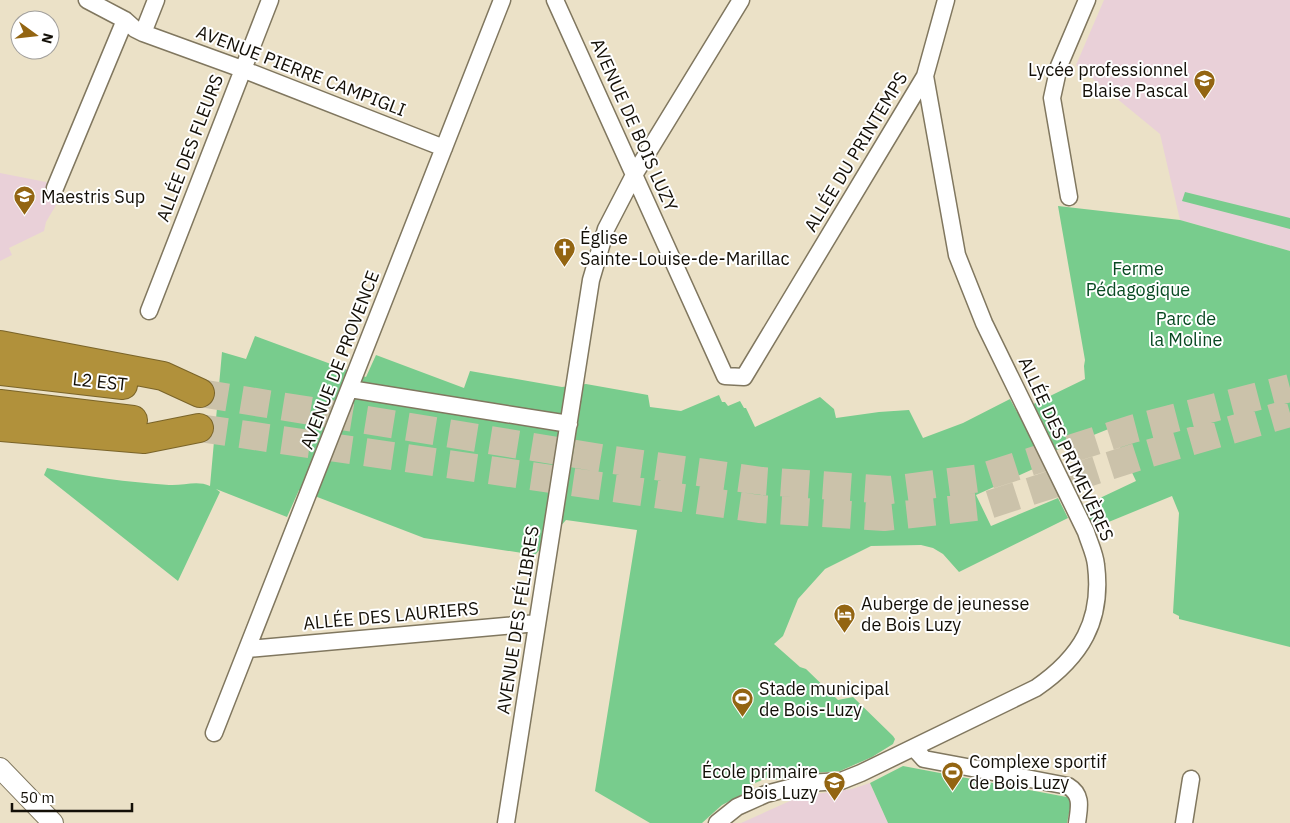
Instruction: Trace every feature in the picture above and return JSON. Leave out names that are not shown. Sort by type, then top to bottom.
[{"type":"highway","name":"L2 EST","points":[[0,345],[163,376],[200,393],[0,371]]},
{"type":"highway","name":"L2 EST","points":[[0,404],[199,428],[144,439],[0,427]]},
{"type":"street","name":"AVENUE PIERRE CAMPIGLI","points":[[87,0],[143,32],[444,148]]},
{"type":"street","points":[[143,32],[156,0]]},
{"type":"street","name":"ALLÉE DES FLEURS","points":[[149,311],[270,0]]},
{"type":"street","name":"AVENUE DE PROVENCE","points":[[214,733],[502,0]]},
{"type":"street","name":"AVENUE DE BOIS LUZY","points":[[555,0],[725,376]]},
{"type":"street","name":"AVENUE DES FÉLIBRES","points":[[506,823],[591,280],[606,230],[634,175],[741,0]]},
{"type":"street","name":"ALLÉE DU PRINTEMPS","points":[[725,376],[744,378],[925,76],[946,0]]},
{"type":"street","points":[[1069,197],[1052,98],[1058,66],[1087,0]]},
{"type":"street","points":[[55,188],[125,20]]},
{"type":"street","name":"ALLÉE DES PRIMEVÈRES","points":[[717,823],[737,807],[766,794],[808,783],[841,781],[914,748],[1036,688],[1056,674],[1078,650],[1092,624],[1097,591],[1096,564],[1086,532],[984,323],[957,255],[925,76]]},
{"type":"street","points":[[350,389],[569,424]]},
{"type":"street","name":"ALLÉE DES LAURIERS","points":[[248,649],[537,623]]},
{"type":"street","points":[[914,748],[924,760],[1068,786],[1075,791],[1078,798],[1077,823]]},
{"type":"street","points":[[0,768],[52,823]]},
{"type":"street","points":[[1184,823],[1192,779]]},
{"type":"shaded area","name":"Lycée professionnel Blaise Pascal","points":[[1104,0],[1290,0],[1290,251],[1180,220],[1160,134],[1076,65]]},
{"type":"shaded area","name":"Maestris Sup","points":[[0,173],[46,182],[61,194],[46,222],[44,231],[9,248],[12,255],[0,261]]},
{"type":"shaded area","name":"École primaire Bois Luzy","points":[[870,783],[888,823],[741,823],[801,796],[852,789]]},
{"type":"green space","points":[[1185,192],[1290,218],[1290,229],[1182,201]]},
{"type":"green space","name":"Parc de la Moline","points":[[1058,206],[1180,220],[1290,251],[1290,647],[1179,619],[1179,616],[1173,613],[1179,513],[1172,496],[1094,528],[1083,506],[1136,481],[1111,428],[1039,457],[1042,465],[976,495],[991,526],[1058,498],[1068,518],[959,572],[943,554],[933,548],[921,545],[871,546],[825,569],[798,599],[783,636],[774,644],[800,667],[806,669],[838,700],[853,697],[893,736],[895,739],[893,744],[872,757],[840,771],[813,773],[774,780],[771,776],[744,788],[745,793],[722,805],[702,823],[650,823],[595,791],[637,530],[566,520],[535,555],[424,538],[299,490],[287,517],[216,489],[220,492],[178,581],[44,475],[47,468],[122,481],[169,485],[200,483],[210,486],[222,352],[246,359],[255,336],[366,377],[376,355],[464,388],[470,371],[562,387],[586,384],[648,395],[650,407],[681,411],[719,395],[722,402],[725,402],[728,406],[740,401],[744,408],[746,408],[755,427],[820,397],[834,409],[836,418],[909,410],[923,438],[963,423],[1010,399],[1017,412],[1085,379],[1085,360]]},
{"type":"green space","name":"Complexe sportif de Bois Luzy","points":[[903,766],[1072,798],[1067,823],[888,823],[870,783]]},
{"type":"tunnel","points":[[200,393],[613,460],[762,481],[890,490],[980,478],[1132,429],[1290,388]]},
{"type":"tunnel","points":[[199,428],[759,509],[884,517],[985,506],[1140,456],[1290,413]]},
{"type":"place","name":"Lycée professionnel Blaise Pascal","points":[[1204,99]]},
{"type":"place","name":"Maestris Sup","points":[[25,216]]},
{"type":"place","name":"Église Sainte-Louise-de-Marillac","points":[[564,267]]},
{"type":"place","name":"Auberge de jeunesse de Bois Luzy","points":[[845,633]]},
{"type":"place","name":"Stade municipal de Bois-Luzy","points":[[743,718]]},
{"type":"place","name":"Complexe sportif de Bois Luzy","points":[[953,791]]},
{"type":"place","name":"École primaire Bois Luzy","points":[[834,801]]},
{"type":"park label","name":"Ferme Pédagogique","points":[[1138,279]]}]
